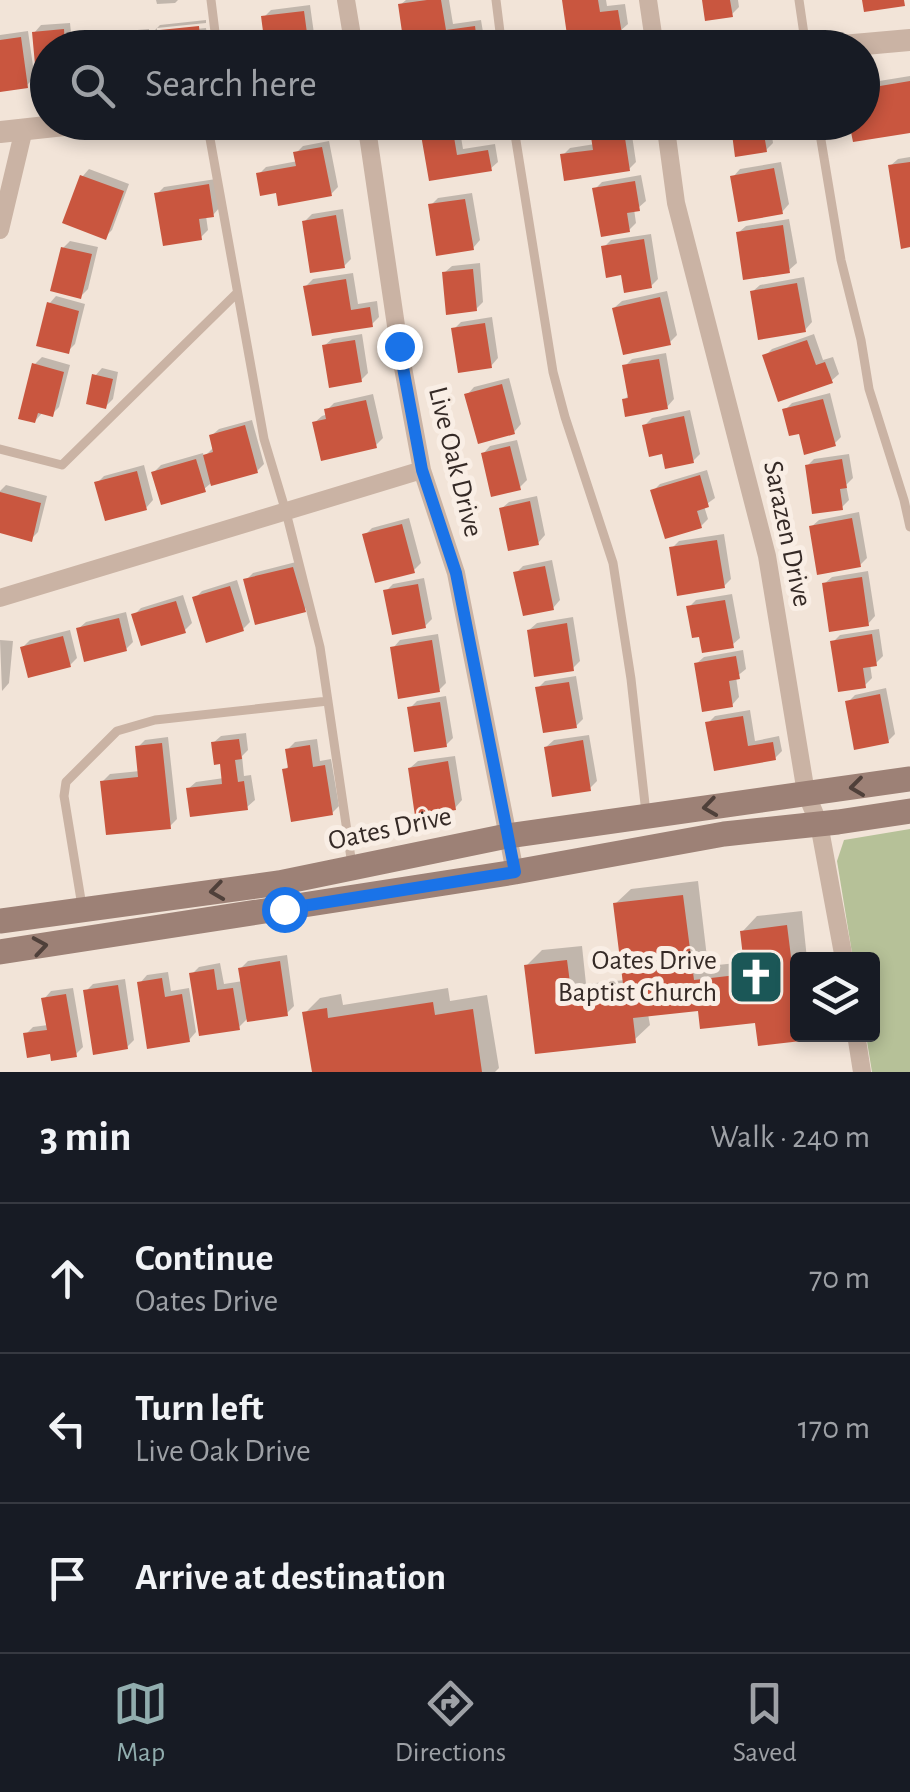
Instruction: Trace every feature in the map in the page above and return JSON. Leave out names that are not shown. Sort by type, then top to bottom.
[{"type":"main road","name":"Oates Drive","points":[[0,921],[279,883],[507,836],[910,779]]},
{"type":"main road","points":[[0,952],[515,872],[724,834],[910,812]]},
{"type":"street","points":[[346,0],[351,30]]},
{"type":"street","points":[[648,0],[652,30]]},
{"type":"street","points":[[880,43],[910,40]]},
{"type":"street","points":[[0,132],[30,128]]},
{"type":"street","points":[[0,230],[24,129]]},
{"type":"street","name":"Live Oak Drive","points":[[369,140],[422,470],[456,573],[515,872]]},
{"type":"street","name":"Sarazen Drive","points":[[667,140],[676,203],[767,556],[806,793],[820,824],[843,952]]},
{"type":"street","points":[[0,598],[422,470]]},
{"type":"street","points":[[857,1042],[862,1072]]},
{"type":"lane","points":[[212,0],[216,30]]},
{"type":"lane","points":[[496,0],[500,30]]},
{"type":"lane","points":[[799,0],[803,30]]},
{"type":"lane","points":[[210,140],[264,438],[320,647],[352,868]]},
{"type":"lane","points":[[516,140],[553,372],[613,564],[631,678],[646,816]]},
{"type":"lane","points":[[821,140],[840,260],[870,389],[910,528]]},
{"type":"lane","points":[[0,449],[62,465],[237,293]]},
{"type":"lane","points":[[82,910],[64,796],[66,782],[117,730],[155,720],[328,701]]},
{"type":"green space","points":[[910,829],[910,1072],[872,1072],[867,1042],[880,1042],[880,952],[852,952],[837,861],[844,840]]},
{"type":"building","points":[[441,0],[446,30],[402,30],[398,4]]},
{"type":"building","points":[[562,0],[598,0],[600,12],[618,10],[621,30],[566,30]]},
{"type":"building","points":[[702,0],[730,0],[733,17],[705,21]]},
{"type":"building","points":[[862,0],[904,0],[905,6],[864,12]]},
{"type":"building","points":[[304,11],[307,30],[263,30],[261,16]]},
{"type":"building","points":[[199,26],[199,30],[160,30]]},
{"type":"building","points":[[21,37],[28,88],[0,92],[0,40]]},
{"type":"building","points":[[910,81],[910,133],[880,138],[880,86]]},
{"type":"building","points":[[422,140],[454,140],[457,155],[488,150],[492,171],[429,181]]},
{"type":"building","points":[[592,140],[625,140],[630,171],[564,181],[560,154],[593,150]]},
{"type":"building","points":[[733,140],[765,140],[767,152],[735,157]]},
{"type":"building","points":[[322,147],[332,196],[278,206],[276,193],[260,196],[256,173],[296,166],[293,152]]},
{"type":"building","points":[[910,162],[910,247],[901,249],[888,165]]},
{"type":"building","points":[[774,168],[783,214],[738,222],[730,176]]},
{"type":"building","points":[[80,175],[124,191],[106,240],[62,223]]},
{"type":"building","points":[[635,181],[640,211],[627,213],[630,232],[601,237],[592,188]]},
{"type":"building","points":[[209,184],[214,217],[199,219],[202,240],[163,246],[154,193]]},
{"type":"building","points":[[465,199],[474,250],[436,256],[428,204]]},
{"type":"building","points":[[336,215],[345,268],[310,273],[302,221]]},
{"type":"building","points":[[783,225],[790,273],[743,280],[736,232]]},
{"type":"building","points":[[644,239],[652,288],[624,293],[621,275],[606,278],[601,246]]},
{"type":"building","points":[[61,247],[92,254],[81,299],[50,291]]},
{"type":"building","points":[[473,269],[477,311],[446,315],[442,272]]},
{"type":"building","points":[[346,279],[351,310],[370,307],[373,327],[312,336],[303,286]]},
{"type":"building","points":[[797,283],[806,332],[758,340],[750,291]]},
{"type":"building","points":[[660,297],[671,345],[623,355],[612,308]]},
{"type":"building","points":[[47,302],[79,311],[69,354],[36,346]]},
{"type":"building","points":[[485,323],[492,368],[458,373],[451,328]]},
{"type":"building","points":[[355,340],[362,382],[329,388],[322,345]]},
{"type":"building","points":[[807,340],[816,365],[825,362],[833,383],[778,402],[762,355]]},
{"type":"building","points":[[659,359],[668,409],[625,417],[622,399],[628,398],[622,365]]},
{"type":"building","points":[[32,363],[64,372],[53,417],[38,413],[35,423],[18,419]]},
{"type":"building","points":[[92,374],[113,379],[106,409],[86,404]]},
{"type":"building","points":[[502,384],[515,434],[478,444],[464,394]]},
{"type":"building","points":[[823,399],[836,446],[804,455],[799,434],[789,436],[782,409]]},
{"type":"building","points":[[366,400],[377,448],[321,461],[312,422],[326,419],[324,409]]},
{"type":"building","points":[[684,416],[694,463],[665,469],[662,454],[649,457],[642,425]]},
{"type":"building","points":[[245,425],[258,473],[211,486],[203,455],[213,452],[209,435]]},
{"type":"building","points":[[510,446],[521,490],[491,497],[481,453]]},
{"type":"building","points":[[196,459],[206,492],[161,505],[151,472]]},
{"type":"building","points":[[842,459],[847,488],[840,489],[843,510],[812,514],[805,465]]},
{"type":"building","points":[[137,471],[147,510],[105,521],[94,482]]},
{"type":"building","points":[[700,475],[709,507],[697,511],[702,528],[665,539],[650,490]]},
{"type":"building","points":[[0,492],[41,503],[32,542],[0,533]]},
{"type":"building","points":[[530,501],[539,545],[508,551],[499,508]]},
{"type":"building","points":[[852,518],[861,567],[817,575],[809,526]]},
{"type":"building","points":[[402,524],[415,573],[375,583],[362,534]]},
{"type":"building","points":[[717,540],[725,588],[677,596],[669,547]]},
{"type":"building","points":[[545,566],[554,610],[523,616],[513,572]]},
{"type":"building","points":[[293,567],[306,612],[255,625],[243,579]]},
{"type":"building","points":[[862,577],[869,626],[829,632],[822,583]]},
{"type":"building","points":[[418,584],[426,628],[392,635],[383,590]]},
{"type":"building","points":[[230,586],[244,631],[206,643],[192,597]]},
{"type":"building","points":[[725,600],[734,648],[702,653],[699,637],[692,638],[686,606]]},
{"type":"building","points":[[176,601],[186,633],[141,646],[131,614]]},
{"type":"building","points":[[119,618],[127,651],[84,662],[76,628]]},
{"type":"building","points":[[567,623],[574,671],[534,677],[527,630]]},
{"type":"building","points":[[872,634],[877,666],[863,668],[866,688],[838,692],[830,641]]},
{"type":"building","points":[[63,636],[71,667],[28,678],[20,647]]},
{"type":"building","points":[[432,640],[440,692],[398,699],[390,647]]},
{"type":"building","points":[[736,656],[740,679],[729,681],[733,707],[702,712],[694,663]]},
{"type":"building","points":[[569,682],[577,728],[543,733],[535,687]]},
{"type":"building","points":[[880,694],[889,743],[854,750],[845,701]]},
{"type":"building","points":[[440,702],[447,747],[414,752],[407,707]]},
{"type":"building","points":[[743,716],[748,746],[773,742],[776,760],[714,771],[705,722]]},
{"type":"building","points":[[239,739],[242,759],[235,760],[238,782],[244,781],[248,810],[190,817],[186,788],[222,784],[220,764],[214,765],[211,742]]},
{"type":"building","points":[[583,740],[591,791],[552,797],[544,747]]},
{"type":"building","points":[[162,743],[171,829],[106,835],[100,781],[138,777],[135,746]]},
{"type":"building","points":[[310,745],[313,767],[325,765],[333,815],[291,822],[282,769],[288,768],[285,749]]},
{"type":"building","points":[[448,761],[456,810],[415,816],[408,768]]},
{"type":"building","name":"Oates Drive Baptist Church","points":[[683,895],[694,980],[745,974],[740,931],[787,925],[792,1042],[758,1046],[755,1023],[700,1029],[698,1011],[633,1018],[636,1043],[535,1054],[524,965],[567,960],[572,998],[624,992],[613,903]]},
{"type":"building","points":[[280,961],[288,1016],[247,1022],[238,968]]},
{"type":"building","points":[[214,969],[217,990],[233,988],[240,1030],[199,1036],[189,973]]},
{"type":"building","points":[[162,978],[165,997],[182,994],[190,1042],[147,1049],[137,982]]},
{"type":"building","points":[[118,985],[128,1049],[93,1055],[83,990]]},
{"type":"building","points":[[66,994],[77,1057],[51,1061],[50,1054],[27,1058],[23,1033],[47,1030],[41,998]]},
{"type":"building","points":[[433,1002],[435,1015],[473,1009],[482,1072],[312,1072],[302,1012],[327,1008],[328,1018]]},
{"type":"place","name":"Oates Drive Baptist Church","points":[[756,977]]},
{"type":"route","points":[[284,909],[515,872],[456,573],[422,470],[399,346]]}]
